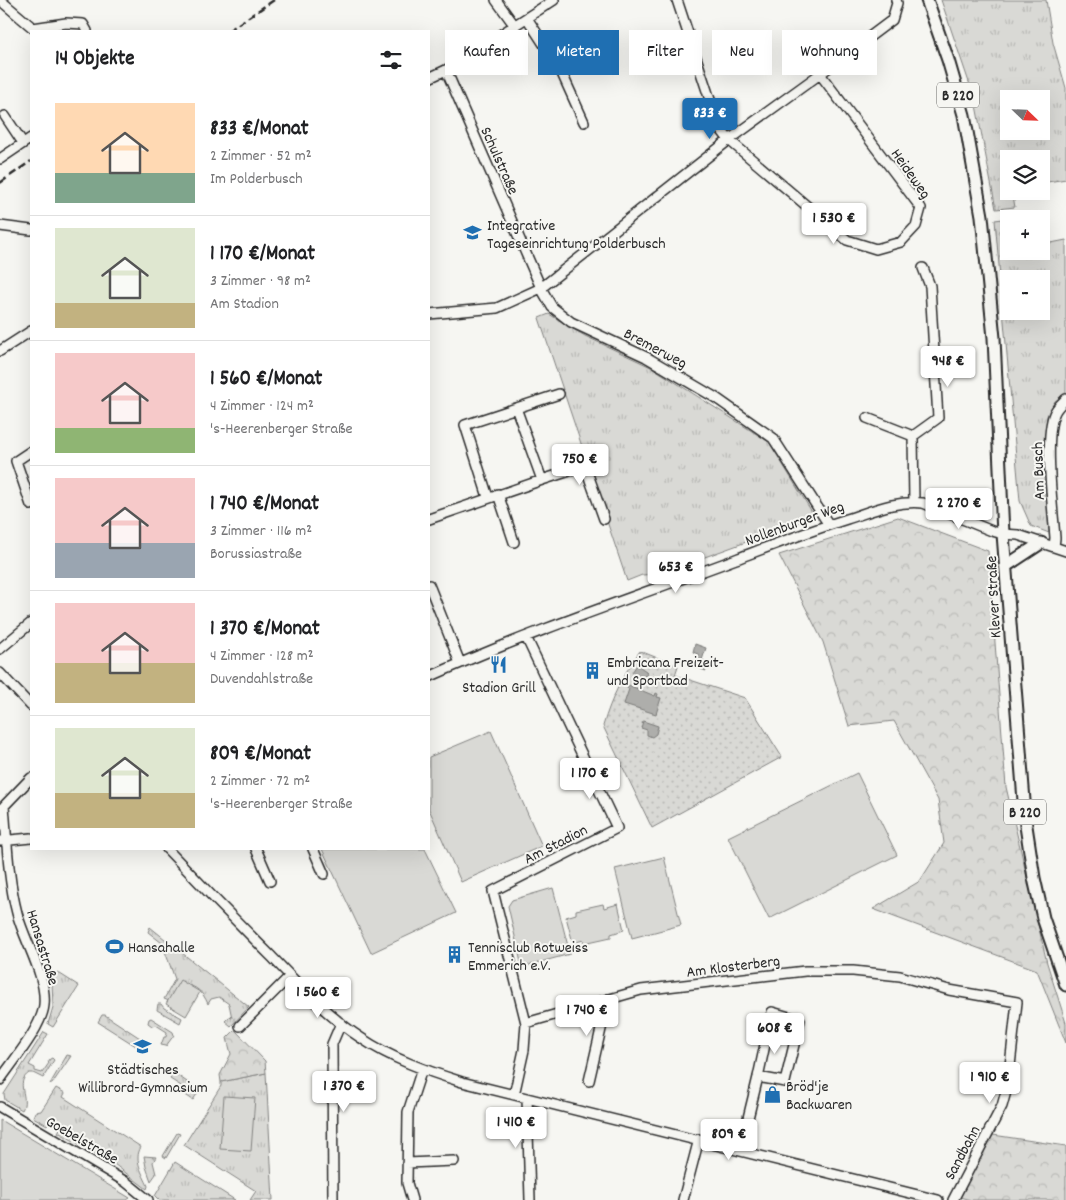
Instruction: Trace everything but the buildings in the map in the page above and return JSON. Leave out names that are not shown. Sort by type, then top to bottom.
[{"type":"main road","name":"Klever Straße","points":[[927,0],[948,60],[964,115],[982,216],[994,338],[1003,534],[1026,826],[1034,878],[1043,918],[1066,985]]},
{"type":"main road","points":[[1006,566],[1041,543]]},
{"type":"street","points":[[0,0],[33,28],[66,23],[83,24],[87,30]]},
{"type":"street","points":[[496,0],[515,26]]},
{"type":"street","points":[[509,30],[554,0]]},
{"type":"street","name":"Heideweg","points":[[677,0],[719,127],[729,140],[847,240],[876,249],[901,242],[916,226],[921,208],[821,75]]},
{"type":"street","points":[[877,31],[892,20],[896,0]]},
{"type":"street","points":[[527,18],[560,69],[584,122]]},
{"type":"street","points":[[430,78],[445,70]]},
{"type":"street","name":"Schulstraße","points":[[448,75],[541,288]]},
{"type":"street","points":[[430,314],[497,308],[541,288],[729,140],[819,75]]},
{"type":"street","points":[[5,116],[23,144]]},
{"type":"street","points":[[0,159],[30,139]]},
{"type":"street","points":[[0,226],[30,230]]},
{"type":"street","points":[[913,436],[938,418],[930,286],[923,268]]},
{"type":"street","name":"Bremerweg","points":[[541,288],[552,307],[571,322],[646,357],[716,398],[773,438],[830,525]]},
{"type":"street","points":[[0,350],[30,332]]},
{"type":"street","points":[[488,497],[465,425],[559,394]]},
{"type":"street","name":"Am Busch","points":[[1054,547],[1050,450],[1051,428],[1054,413],[1066,399]]},
{"type":"street","points":[[516,408],[542,480]]},
{"type":"street","points":[[867,418],[913,436]]},
{"type":"street","points":[[913,436],[914,502]]},
{"type":"street","points":[[30,452],[16,461],[30,502]]},
{"type":"street","points":[[430,519],[488,497],[585,466],[604,519]]},
{"type":"street","points":[[498,494],[514,542]]},
{"type":"street","name":"Nollenburger Weg","points":[[430,677],[526,637],[891,504],[924,503],[1003,534],[1018,535],[1066,551]]},
{"type":"street","points":[[430,588],[460,663]]},
{"type":"street","points":[[0,649],[30,624]]},
{"type":"street","name":"Am Stadion","points":[[526,637],[617,828],[493,891],[526,1023]]},
{"type":"street","points":[[0,673],[30,705]]},
{"type":"street","name":"Hansastraße","points":[[0,1080],[38,1024],[44,1005],[39,972],[17,913],[4,841],[4,806],[30,779]]},
{"type":"street","points":[[4,841],[30,838]]},
{"type":"street","points":[[168,850],[290,976],[341,1023],[361,1038],[385,1052],[422,1069],[462,1082],[699,1139],[938,1200]]},
{"type":"street","points":[[256,850],[270,881]]},
{"type":"street","points":[[312,850],[324,874]]},
{"type":"street","name":"Am Klosterberg","points":[[526,1023],[641,990],[806,971],[854,971],[900,976],[949,990],[1017,1002]]},
{"type":"street","points":[[240,1026],[290,976]]},
{"type":"street","points":[[589,1080],[608,999]]},
{"type":"street","name":"Sandbahn","points":[[953,1200],[1002,1106],[1008,1084],[1017,1002]]},
{"type":"street","points":[[740,1151],[772,1012],[800,1020],[785,1082],[758,1076]]},
{"type":"street","points":[[333,1200],[332,1044],[341,1023]]},
{"type":"street","points":[[514,1095],[524,1050],[526,1023]]},
{"type":"street","points":[[412,1200],[407,1183],[408,1112],[422,1069]]},
{"type":"street","points":[[527,1098],[530,1200]]},
{"type":"street","name":"Goebelstraße","points":[[0,1107],[126,1182],[148,1200]]},
{"type":"street","points":[[683,1200],[699,1139]]},
{"type":"street","points":[[407,1163],[454,1161]]},
{"type":"green space","points":[[941,0],[1046,0],[1053,43],[1066,88],[1066,179],[1050,182],[1050,150],[1000,150],[1000,200],[1014,200],[1015,207],[996,209],[975,100]]},
{"type":"green space","points":[[1000,219],[1000,260],[1050,260],[1050,243],[1066,240],[1066,393],[1055,401],[1047,416],[1045,438],[1049,533],[1031,526],[1020,501],[1004,320],[1050,320],[1050,270],[1000,270],[1000,276],[995,220]]},
{"type":"green space","points":[[549,314],[585,336],[653,368],[769,442],[815,517],[658,574],[642,575],[627,581],[539,318]]},
{"type":"green space","points":[[898,517],[988,551],[1006,787],[1047,963],[1066,1023],[1066,1043],[1037,970],[873,909],[920,881],[944,843],[938,800],[894,721],[849,726],[823,642],[779,555]]},
{"type":"green space","points":[[640,651],[678,666],[675,675],[745,698],[782,757],[652,828],[603,726],[618,687]]},
{"type":"green space","points":[[491,731],[542,846],[461,882],[430,811],[430,757]]},
{"type":"green space","points":[[857,773],[897,855],[769,919],[728,837]]},
{"type":"green space","points":[[322,850],[425,850],[456,913],[371,953]]},
{"type":"green space","points":[[664,857],[681,925],[632,938],[615,869]]},
{"type":"green space","points":[[553,888],[570,954],[522,967],[508,906],[512,900]]},
{"type":"green space","points":[[603,904],[604,908],[618,904],[624,930],[611,934],[611,937],[584,943],[583,940],[573,943],[566,917],[576,914],[576,910]]},
{"type":"green space","points":[[150,927],[249,1007],[231,1026],[225,1021],[229,1017],[232,1018],[229,1004],[219,997],[211,999],[208,1004],[199,990],[192,986],[184,984],[169,1001],[164,999],[175,979],[162,943],[148,932]]},
{"type":"green space","points":[[57,972],[79,986],[53,1027],[48,1024],[53,1007],[52,981]]},
{"type":"green space","points":[[180,980],[200,992],[186,1016],[166,1004]]},
{"type":"green space","points":[[158,1004],[161,1004],[164,1008],[182,1018],[180,1023],[157,1010]]},
{"type":"green space","points":[[102,1015],[105,1015],[140,1038],[136,1046],[98,1022]]},
{"type":"green space","points":[[151,1018],[173,1032],[174,1035],[166,1046],[161,1045],[167,1032],[156,1025],[152,1026],[148,1023]]},
{"type":"green space","points":[[235,1030],[265,1061],[266,1073],[221,1082],[220,1075],[231,1054],[227,1038]]},
{"type":"green space","points":[[44,1032],[48,1034],[29,1065],[35,1068],[35,1071],[42,1073],[50,1059],[54,1060],[43,1078],[33,1073],[29,1073],[25,1077],[22,1086],[24,1105],[22,1110],[5,1100],[4,1094]]},
{"type":"green space","points":[[67,1055],[71,1056],[52,1084],[50,1084]]},
{"type":"green space","points":[[174,1073],[190,1084],[197,1094],[193,1100],[184,1094],[186,1089],[170,1079]]},
{"type":"green space","points":[[266,1073],[273,1200],[250,1200],[256,1191],[184,1145],[221,1086],[221,1082]]},
{"type":"green space","points":[[56,1088],[65,1093],[63,1097],[141,1147],[138,1162],[148,1186],[147,1189],[114,1164],[58,1132],[60,1129],[49,1122],[47,1125],[33,1117],[35,1112],[41,1111]]},
{"type":"green space","points":[[224,1096],[255,1098],[251,1151],[220,1149]]},
{"type":"green space","points":[[0,1120],[130,1198],[127,1200],[0,1200]]},
{"type":"green space","points":[[177,1133],[180,1134],[166,1158],[163,1156]]},
{"type":"green space","points":[[993,1135],[1066,1146],[1066,1200],[971,1200],[959,1197]]},
{"type":"green space","points":[[144,1156],[156,1157],[153,1162],[156,1174],[151,1181],[146,1167]]},
{"type":"green space","points":[[175,1162],[235,1200],[159,1200],[155,1196]]},
{"type":"shaded area","points":[[695,644],[706,648],[702,660],[709,663],[706,671],[696,667],[700,655],[693,652]]},
{"type":"shaded area","points":[[637,665],[646,671],[647,674],[643,677],[639,676],[635,680],[632,679],[634,673],[632,672]]},
{"type":"shaded area","points":[[628,685],[655,696],[656,693],[658,694],[657,697],[661,698],[656,714],[624,704],[629,689],[627,688]]},
{"type":"shaded area","points":[[643,721],[658,726],[656,734],[652,737],[647,735],[647,730],[641,728]]},
{"type":"railway","points":[[229,30],[274,0]]},
{"type":"railway","points":[[0,183],[30,162]]},
{"type":"place","name":"Integrative Tageseinrichtung Polderbusch","points":[[473,233]]},
{"type":"place","name":"Stadion Grill","points":[[499,664]]},
{"type":"place","name":"Embricana Freizeit- und Sportbad","points":[[593,670]]},
{"type":"place","name":"Hansahalle","points":[[114,946]]},
{"type":"place","name":"Tennisclub Rotweiss Emmerich e.V.","points":[[454,955]]},
{"type":"place","name":"Städtisches Willibrord-Gymnasium","points":[[143,1046]]},
{"type":"place","name":"Bröd'je Backwaren","points":[[772,1094]]}]
